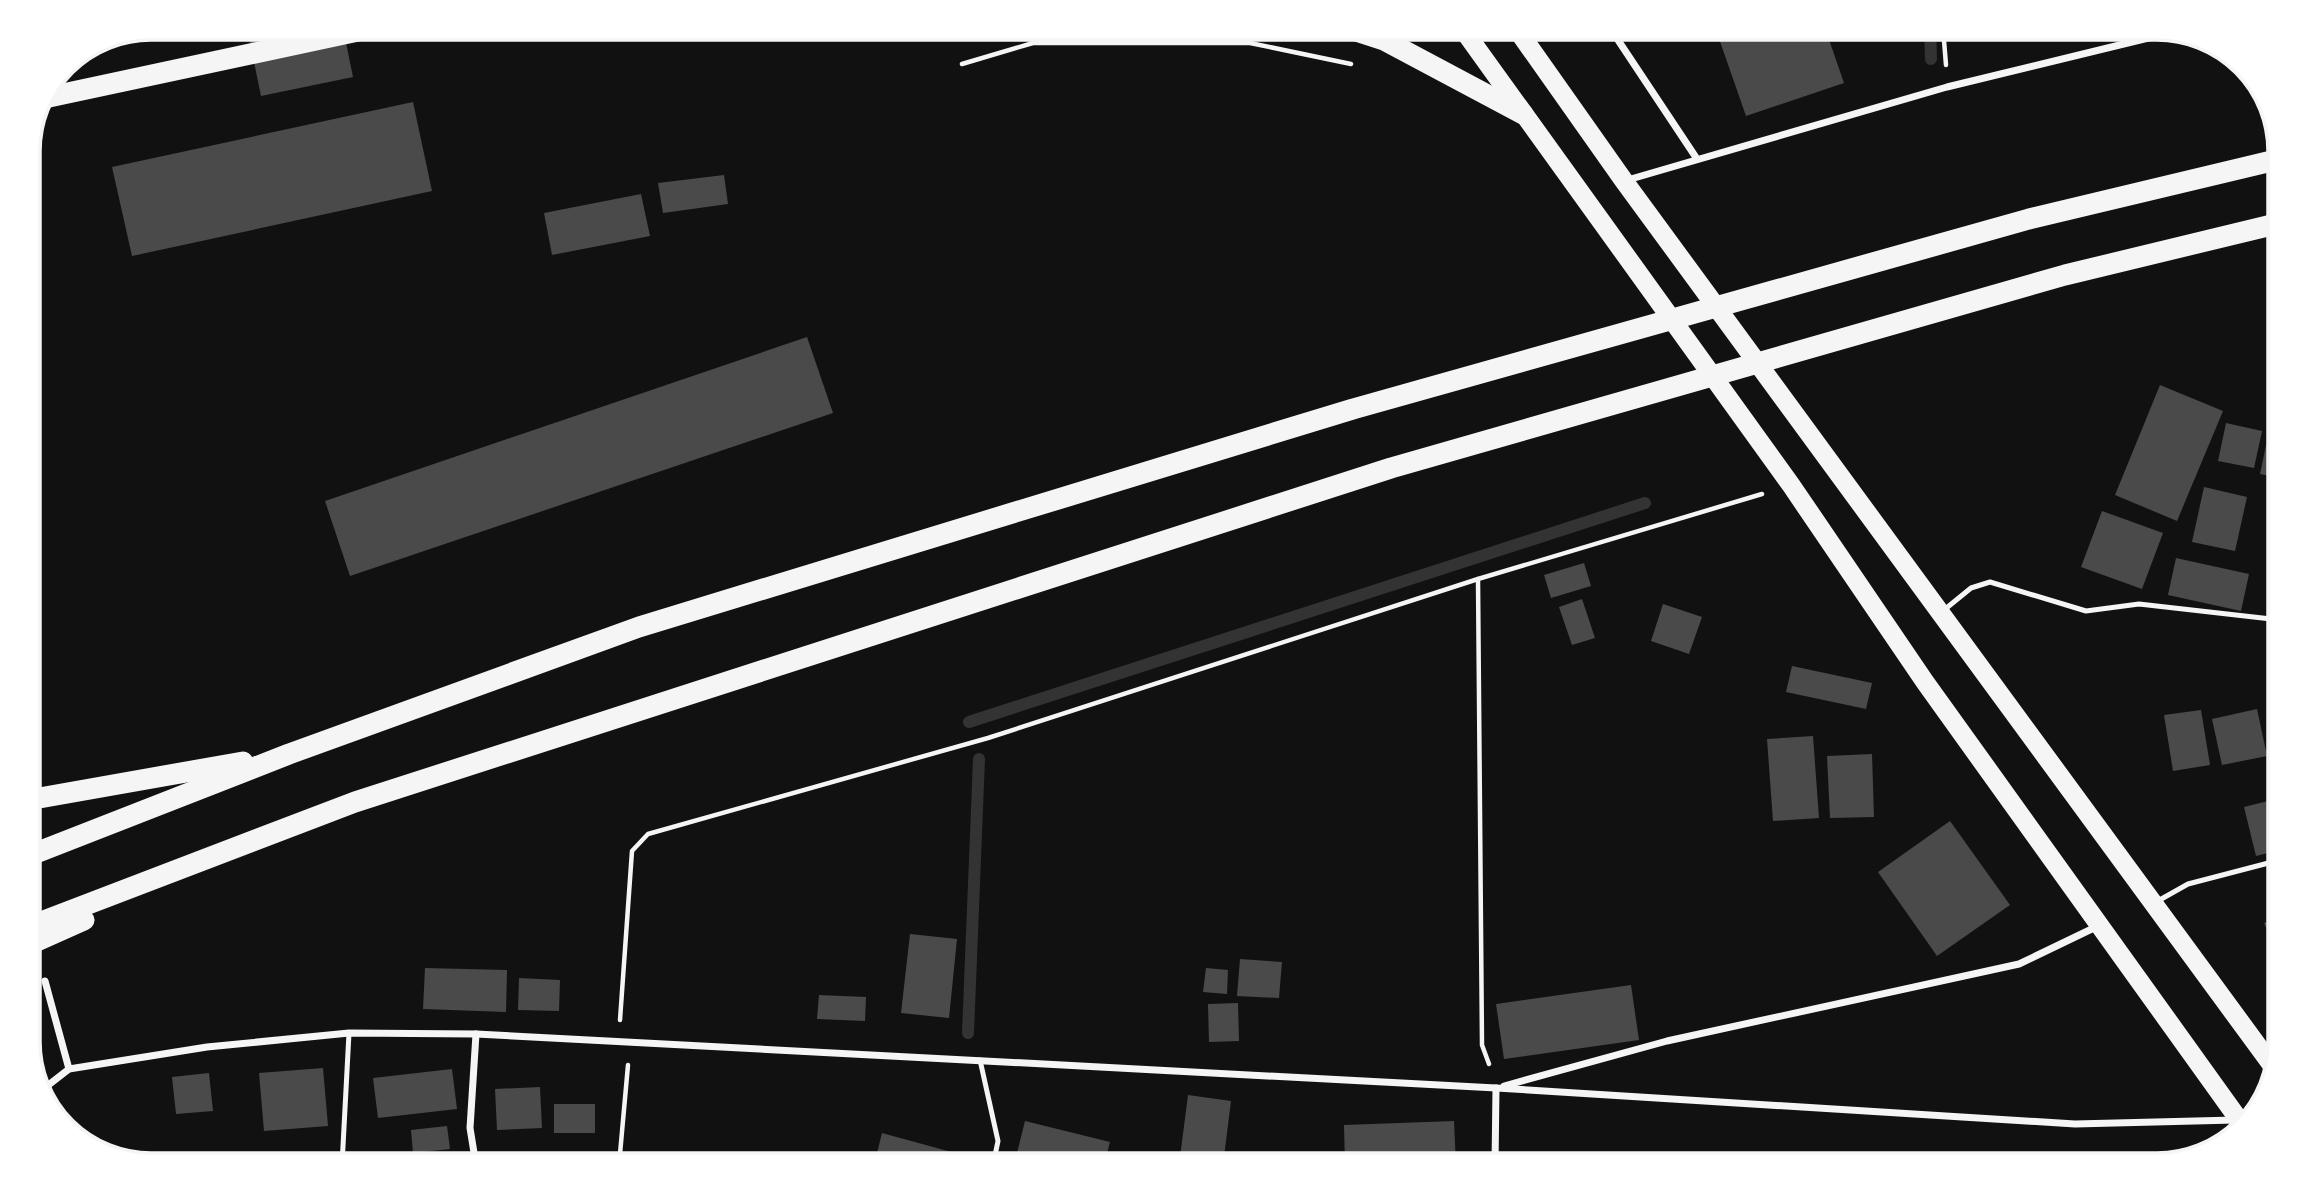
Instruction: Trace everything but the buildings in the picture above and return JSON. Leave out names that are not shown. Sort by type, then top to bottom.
[{"type":"highway","points":[[56,96],[316,40]]},
{"type":"highway","points":[[1384,40],[1523,114]]},
{"type":"highway","points":[[1471,40],[1791,485],[1925,682],[2239,1116]]},
{"type":"highway","points":[[1524,40],[1624,181],[2267,1058]]},
{"type":"highway","points":[[40,851],[289,754],[639,627],[1353,409],[2029,219],[2268,162]]},
{"type":"highway","points":[[40,922],[355,802],[1377,472],[2065,275],[2268,226]]},
{"type":"highway","points":[[40,798],[289,754]]},
{"type":"highway","points":[[40,940],[355,802]]},
{"type":"street","points":[[1618,40],[1698,159]]},
{"type":"street","points":[[1624,181],[1947,87],[2140,40]]},
{"type":"street","points":[[1496,1088],[1667,1041],[2019,964],[2100,925]]},
{"type":"street","points":[[45,981],[69,1069]]},
{"type":"street","points":[[49,1084],[69,1069],[207,1047],[349,1033],[476,1034],[1496,1088],[2075,1124],[2233,1122]]},
{"type":"street","points":[[474,1153],[470,1128],[476,1034]]},
{"type":"street","points":[[1495,1153],[1496,1088]]},
{"type":"lane","points":[[1940,613],[1971,588],[1990,582],[2087,611],[2139,604],[2268,619]]},
{"type":"lane","points":[[2153,903],[2188,884],[2268,863]]},
{"type":"lane","points":[[343,1153],[349,1033]]},
{"type":"lane","points":[[980,1060],[998,1141],[996,1153]]},
{"type":"path","points":[[1944,40],[1947,87]]},
{"type":"path","points":[[962,64],[1033,43],[1250,43],[1359,66]]},
{"type":"path","points":[[621,1153],[628,1063],[618,1040],[632,851],[648,834],[988,738],[1478,579],[1791,485]]},
{"type":"path","points":[[1478,579],[1482,1045],[1496,1088]]},
{"type":"waterway","points":[[1930,40],[1931,59]]},
{"type":"waterway","points":[[969,722],[1645,503]]},
{"type":"waterway","points":[[968,1033],[979,759]]}]
